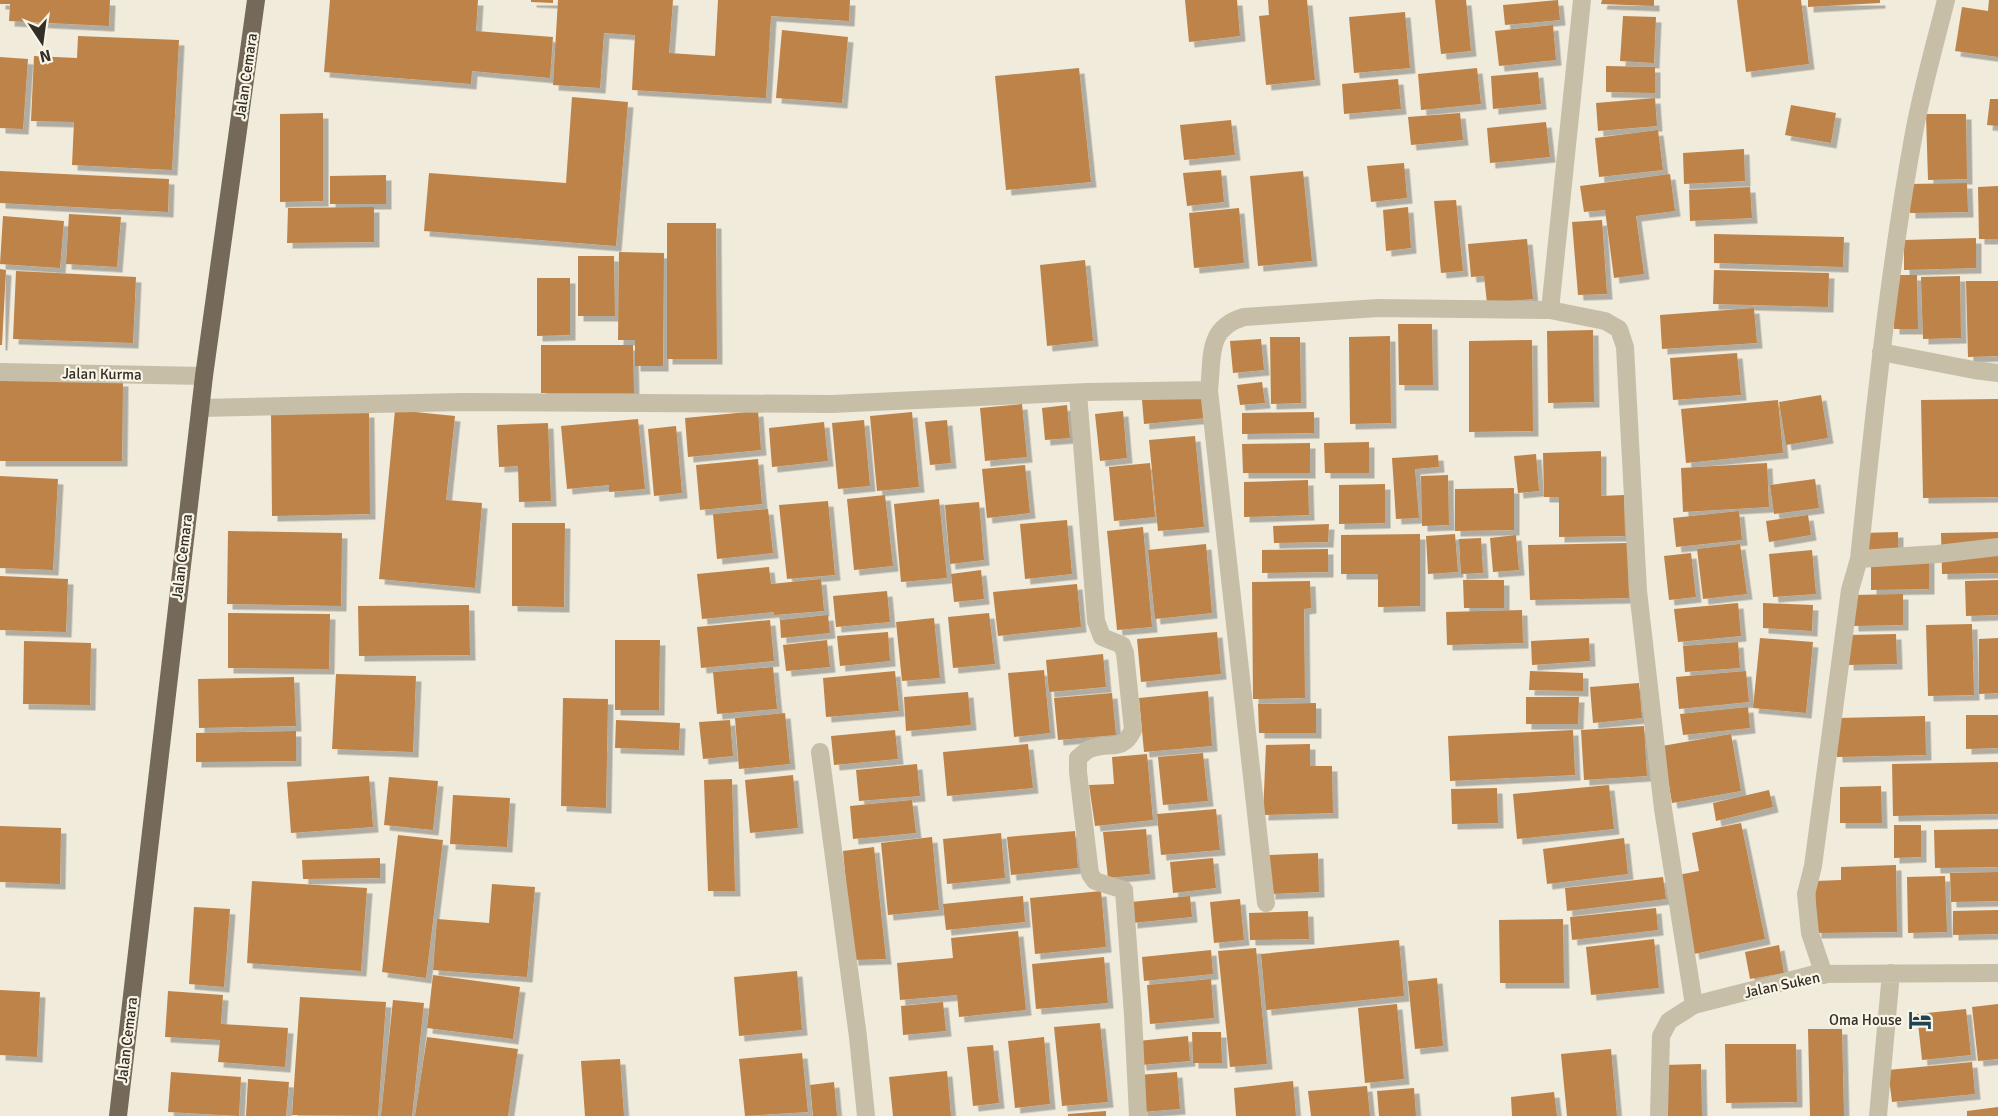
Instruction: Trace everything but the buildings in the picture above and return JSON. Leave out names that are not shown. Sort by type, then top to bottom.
[{"type":"main road","name":"Jalan Cemara","points":[[118,1116],[200,408],[256,0]]},
{"type":"street","points":[[1550,310],[1582,0]]},
{"type":"street","points":[[1820,975],[1810,933],[1806,894],[1813,866],[1850,590],[1859,559],[1891,276],[1914,130],[1946,0]]},
{"type":"street","points":[[1266,903],[1209,390],[1215,338],[1221,328],[1232,320],[1244,317],[1378,308],[1550,310],[1605,321],[1619,329],[1625,347],[1638,591],[1663,809],[1694,1005]]},
{"type":"street","points":[[1881,352],[1998,373]]},
{"type":"street","name":"Jalan Kurma","points":[[0,372],[204,376]]},
{"type":"street","points":[[200,408],[462,402],[832,404],[1078,393],[1209,390]]},
{"type":"street","points":[[1078,393],[1096,621],[1102,637],[1122,645],[1125,653],[1133,729],[1128,741],[1120,745],[1089,749],[1078,758],[1078,771],[1090,874],[1095,881],[1124,890],[1138,1116]]},
{"type":"street","points":[[1859,559],[1938,554],[1998,547]]},
{"type":"street","points":[[820,752],[858,1037],[866,1116]]},
{"type":"street","points":[[1878,1116],[1891,973]]},
{"type":"street","name":"Jalan Suken","points":[[1659,1116],[1661,1036],[1669,1021],[1694,1005],[1820,975],[1998,973]]},
{"type":"place","name":"Oma House","points":[[1920,1020]]}]
